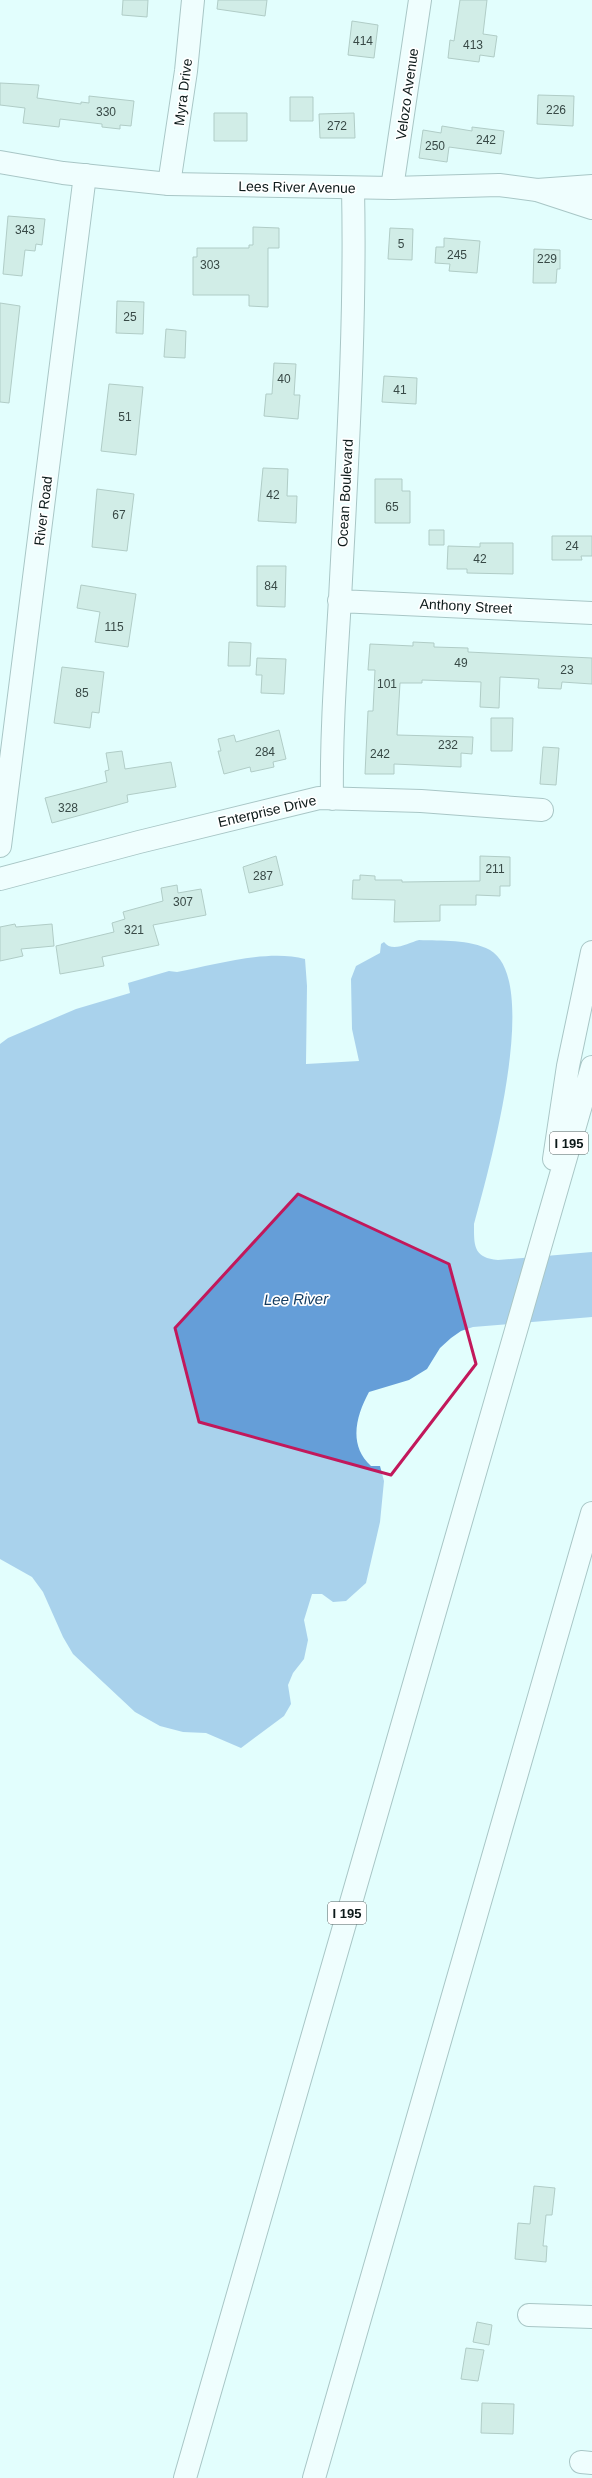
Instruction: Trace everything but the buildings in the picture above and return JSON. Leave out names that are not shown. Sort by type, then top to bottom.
[{"type":"main road","name":"Myra Drive","points":[[169,184],[186,71],[193,0]]},
{"type":"main road","name":"Velozo Avenue","points":[[392,188],[420,0]]},
{"type":"main road","name":"Lees River Avenue","points":[[0,162],[85,175],[169,184],[352,188],[499,185],[536,190],[592,208]]},
{"type":"main road","name":"River Road","points":[[0,846],[85,175]]},
{"type":"main road","points":[[536,190],[592,186]]},
{"type":"main road","name":"Ocean Boulevard","points":[[332,798],[333,722],[354,254],[352,188]]},
{"type":"main road","name":"Anthony Street","points":[[339,600],[592,613]]},
{"type":"main road","name":"Enterprise Drive","points":[[0,879],[206,825],[319,798],[421,801],[542,810]]},
{"type":"main road","points":[[548,1219],[561,1105],[592,952]]},
{"type":"main road","name":"I 195","points":[[185,2478],[592,1067]]},
{"type":"main road","points":[[314,2478],[592,1513]]},
{"type":"main road","points":[[529,2315],[592,2317]]},
{"type":"highlighted area","points":[[298,1194],[449,1264],[476,1364],[391,1475],[199,1422],[175,1328]]},
{"type":"water","name":"Lee River","points":[[419,940],[464,942],[482,946],[490,950],[505,969],[512,999],[512,1038],[507,1081],[499,1124],[474,1224],[474,1238],[477,1249],[479,1253],[484,1256],[490,1259],[498,1260],[592,1252],[592,1317],[473,1327],[461,1331],[440,1348],[427,1369],[409,1380],[369,1392],[364,1401],[358,1420],[356,1430],[357,1440],[359,1449],[371,1466],[380,1466],[384,1481],[380,1522],[366,1583],[346,1601],[333,1602],[322,1594],[312,1594],[304,1620],[308,1640],[304,1659],[293,1673],[288,1685],[291,1704],[284,1716],[241,1748],[206,1733],[183,1732],[160,1726],[135,1712],[73,1654],[63,1637],[43,1592],[32,1577],[0,1559],[0,1044],[8,1038],[76,1009],[130,993],[128,983],[169,971],[177,972],[241,959],[290,956],[305,959],[307,986],[306,1064],[359,1061],[352,1029],[351,979],[356,966],[380,953],[381,944],[384,942],[391,947],[396,947]]}]
